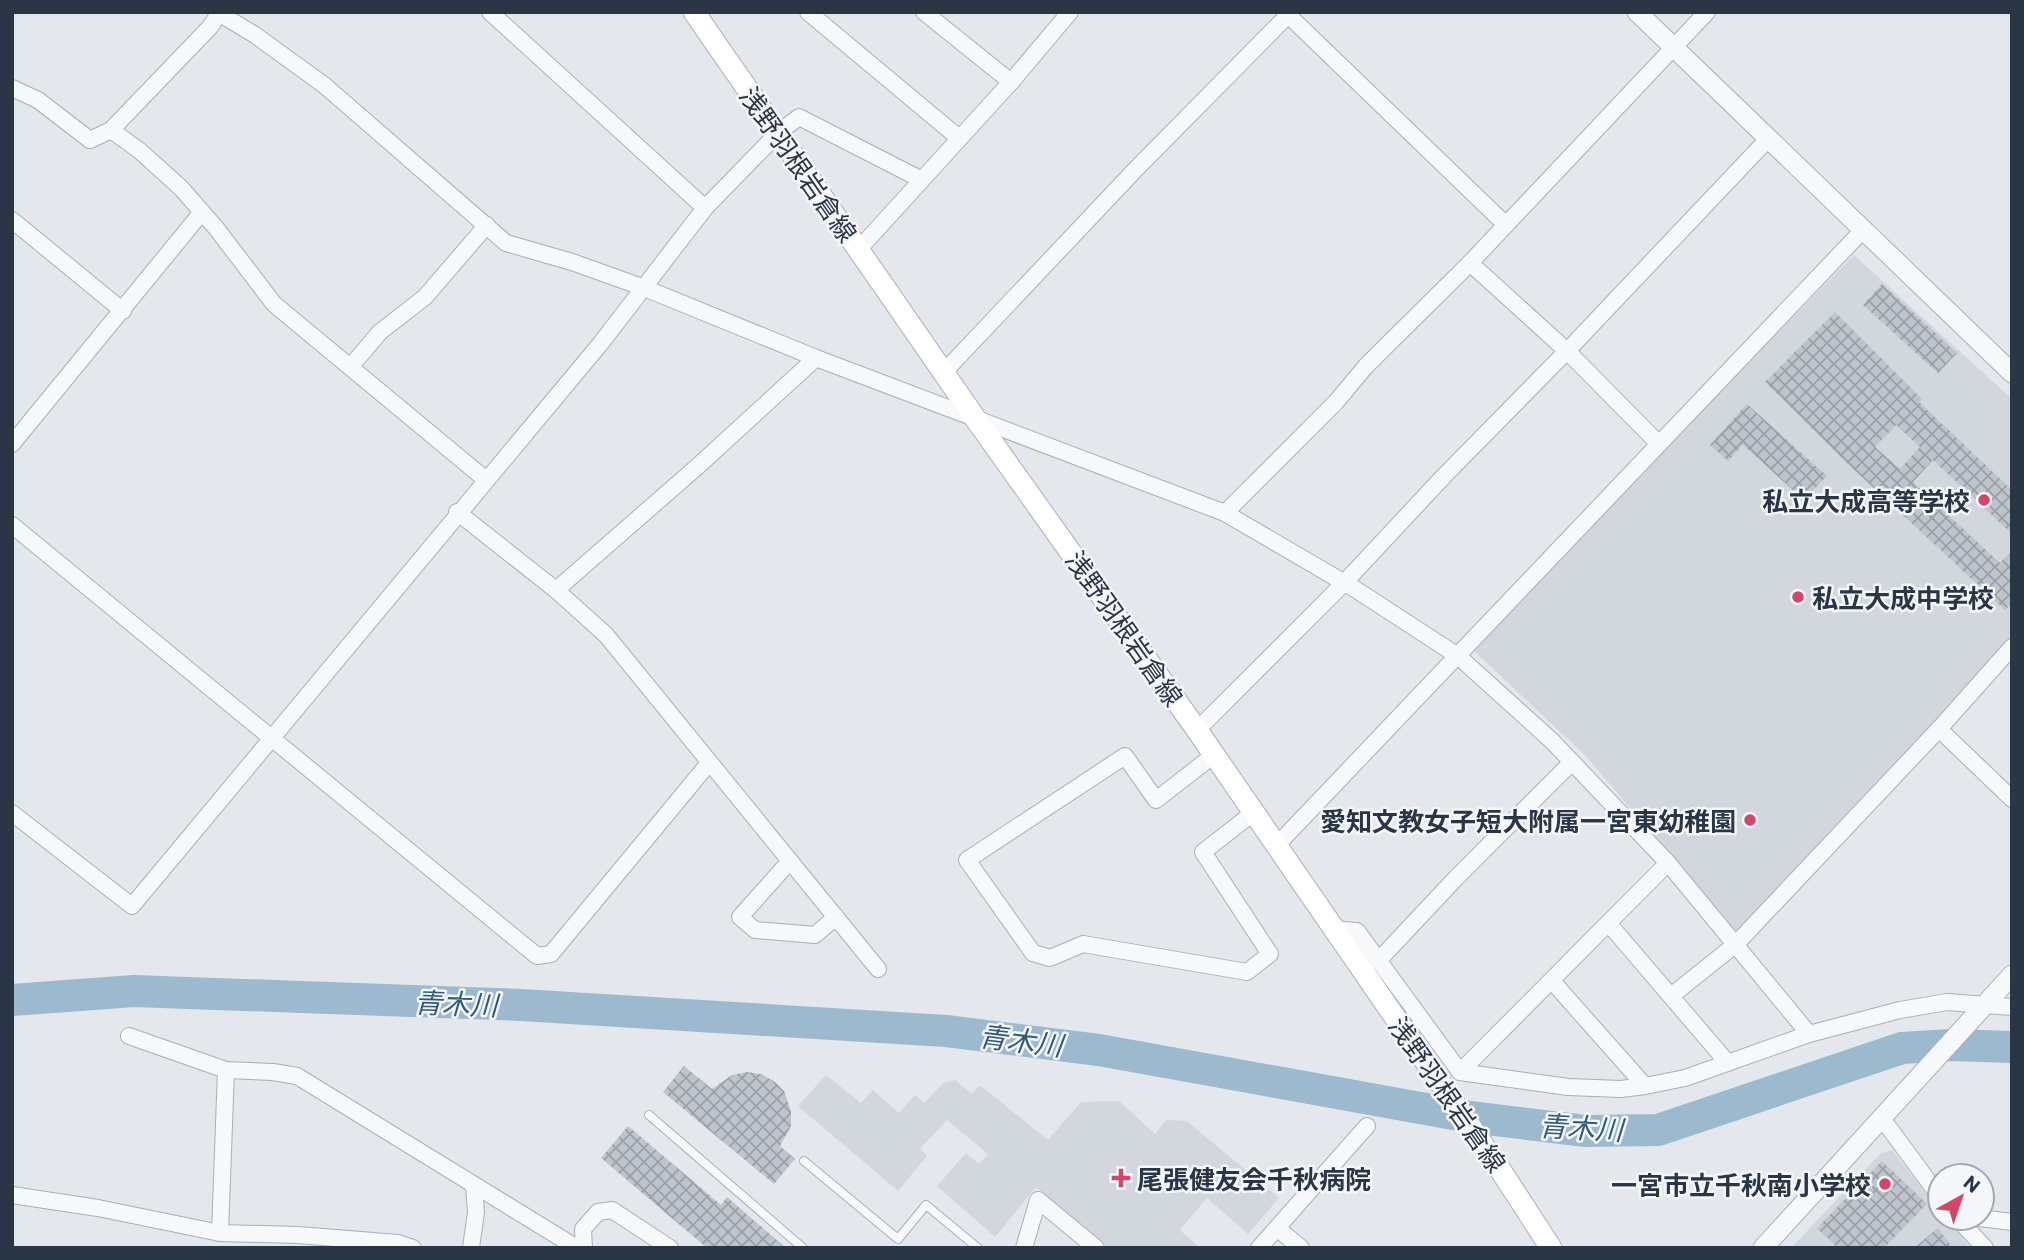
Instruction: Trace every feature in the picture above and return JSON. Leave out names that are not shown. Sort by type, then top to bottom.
[{"type":"main road","name":"浅野羽根岩倉線","points":[[694,12],[975,418],[1214,754],[1551,1248]]},
{"type":"street","points":[[490,12],[705,208]]},
{"type":"street","points":[[808,12],[959,138]]},
{"type":"street","points":[[924,12],[1011,82]]},
{"type":"street","points":[[858,250],[1011,82],[1070,12]]},
{"type":"street","points":[[1637,12],[1863,230],[2009,366]]},
{"type":"street","points":[[1225,513],[1336,402],[1366,366],[1470,263],[1707,12]]},
{"type":"street","points":[[12,88],[38,100],[90,140],[111,130],[210,27],[219,13],[255,35],[324,85],[506,243],[572,262],[642,287],[816,358],[1225,513],[1345,583],[1458,656],[1552,741],[1668,863],[1809,1034]]},
{"type":"street","points":[[944,372],[1288,13],[1506,225]]},
{"type":"street","points":[[12,813],[132,906],[274,738],[457,512],[601,343],[705,208],[778,133],[799,117],[920,179]]},
{"type":"street","points":[[111,130],[140,151],[181,188],[274,304],[485,479]]},
{"type":"street","points":[[1197,730],[1345,583],[1443,477],[1768,139]]},
{"type":"street","points":[[12,444],[202,212]]},
{"type":"street","points":[[12,220],[123,311]]},
{"type":"street","points":[[351,366],[380,332],[425,297],[487,226]]},
{"type":"street","points":[[1276,846],[1863,230]]},
{"type":"street","points":[[1470,263],[1567,351],[1658,443]]},
{"type":"street","points":[[556,590],[816,358]]},
{"type":"street","points":[[457,512],[556,590],[606,635],[878,968]]},
{"type":"street","points":[[12,526],[537,956],[551,954],[709,763]]},
{"type":"street","points":[[1671,996],[1735,944],[1939,729],[2012,647]]},
{"type":"street","points":[[1939,729],[2012,799]]},
{"type":"street","points":[[1214,754],[1156,800],[1125,756],[967,860],[1033,953],[1050,958],[1083,944],[1247,972],[1270,954],[1203,852],[1253,813]]},
{"type":"street","points":[[1378,961],[1572,762]]},
{"type":"street","points":[[790,861],[740,916],[755,930],[815,935],[836,918]]},
{"type":"street","points":[[1460,1072],[1668,863]]},
{"type":"street","points":[[1609,924],[1727,1062]]},
{"type":"street","points":[[1332,929],[1357,931],[1460,1072],[1592,1088],[1621,1089],[1685,1078],[1809,1034],[1900,1010],[1947,1002],[2012,1007]]},
{"type":"street","points":[[1763,1248],[2012,975]]},
{"type":"street","points":[[1552,981],[1645,1086]]},
{"type":"street","points":[[129,1036],[226,1070],[297,1076],[577,1248]]},
{"type":"street","points":[[226,1070],[226,1238]]},
{"type":"street","points":[[1881,1117],[1926,1178]]},
{"type":"street","points":[[1259,1248],[1367,1126]]},
{"type":"street","points":[[471,1248],[476,1212],[474,1186]]},
{"type":"street","points":[[12,1195],[98,1208],[226,1238],[298,1235],[397,1243],[413,1248]]},
{"type":"street","points":[[1024,1248],[1038,1200],[1096,1248]]},
{"type":"street","points":[[583,1248],[583,1229],[597,1212],[612,1210],[670,1248]]},
{"type":"street","points":[[1277,1228],[1301,1248]]},
{"type":"street","points":[[1970,1232],[1984,1248]]},
{"type":"lane","points":[[649,1115],[803,1248]]},
{"type":"lane","points":[[804,1161],[898,1239],[926,1205],[978,1248]]},
{"type":"shaded area","points":[[1854,255],[2012,399],[2012,641],[1736,933],[1586,756],[1474,651],[1664,449]]},
{"type":"shaded area","points":[[826,1075],[861,1103],[873,1090],[899,1113],[915,1095],[924,1103],[943,1083],[955,1080],[972,1094],[980,1085],[1048,1140],[1081,1102],[1119,1101],[1155,1134],[1166,1120],[1187,1121],[1279,1198],[1248,1234],[1207,1198],[1180,1230],[1200,1248],[1108,1248],[1036,1187],[995,1237],[937,1186],[966,1153],[979,1164],[988,1154],[947,1120],[920,1149],[927,1156],[898,1191],[798,1106]]},
{"type":"shaded area","name":"一宮市立千秋南小学校","points":[[1892,1150],[1926,1193],[1926,1232],[1957,1232],[1970,1248],[1791,1248],[1881,1153]]},
{"type":"building","points":[[1882,284],[1957,353],[1938,373],[1863,305]]},
{"type":"building","points":[[1835,312],[1922,399],[1919,402],[2012,490],[2012,534],[1933,460],[1913,482],[2000,563],[2012,551],[2012,603],[2005,610],[1849,465],[1765,382]],"holes":[[[1896,425],[1920,447],[1900,469],[1875,447]]]},
{"type":"building","points":[[1747,404],[1827,476],[1804,500],[1743,445],[1728,461],[1710,445]]},
{"type":"building","points":[[684,1066],[712,1089],[732,1075],[747,1072],[761,1074],[784,1091],[791,1111],[791,1126],[780,1146],[795,1159],[774,1184],[663,1092]]},
{"type":"building","points":[[628,1126],[721,1205],[727,1197],[786,1248],[707,1248],[601,1158]]},
{"type":"building","points":[[1882,1161],[1926,1203],[1884,1248],[1838,1248],[1817,1228]]},
{"type":"building","points":[[1933,1232],[1941,1232],[1953,1248],[1914,1248]]},
{"type":"waterway","name":"青木川","points":[[12,1000],[134,991],[521,1005],[946,1031],[1099,1050],[1470,1117],[1586,1131],[1658,1130],[1902,1048],[1951,1045],[2012,1047]]},
{"type":"place","name":"私立大成高等学校","points":[[1984,500]]},
{"type":"place","name":"私立大成中学校","points":[[1798,597]]},
{"type":"place","name":"愛知文教女子短大附属一宮東幼稚園","points":[[1750,820]]},
{"type":"place","name":"尾張健友会千秋病院","points":[[1121,1178]]},
{"type":"place","name":"一宮市立千秋南小学校","points":[[1885,1184]]}]
